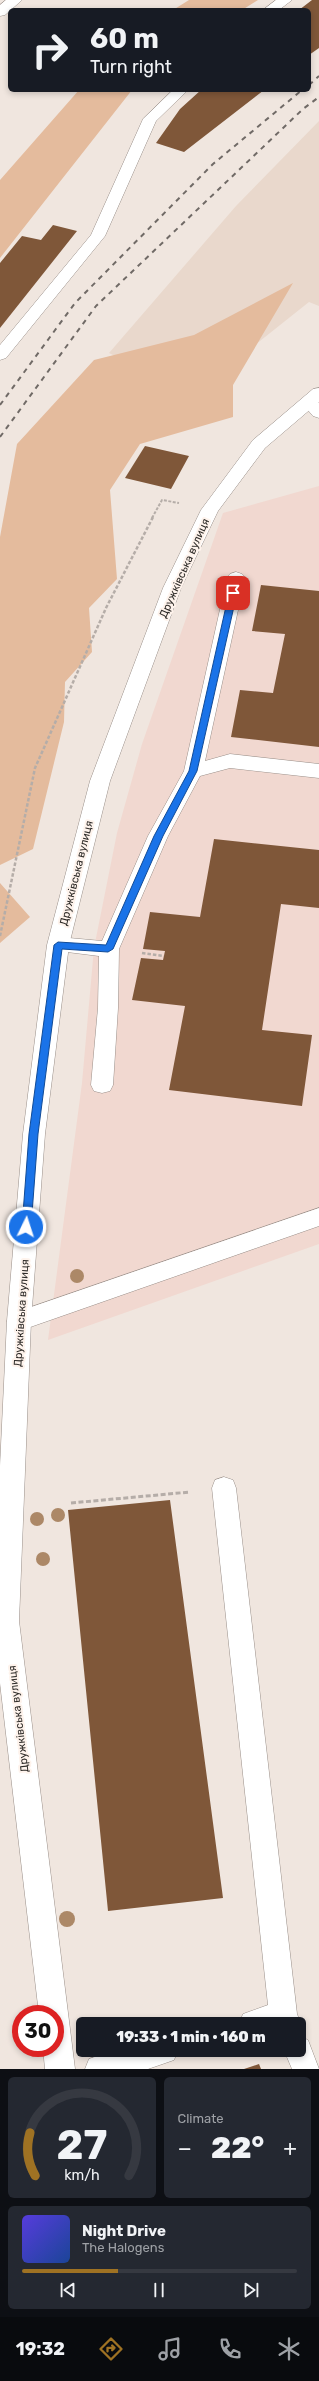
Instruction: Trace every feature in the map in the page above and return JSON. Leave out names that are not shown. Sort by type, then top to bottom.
[{"type":"street","points":[[0,12],[15,0]]},
{"type":"street","name":"Дружківська вулиця","points":[[53,2005],[6,1622],[19,1321],[34,1134],[58,945],[100,781],[172,588],[210,510],[259,444],[316,402]]},
{"type":"street","points":[[59,2057],[60,2069]]},
{"type":"lane","points":[[273,8],[285,0]]},
{"type":"lane","points":[[0,355],[98,236],[150,119],[179,92]]},
{"type":"lane","points":[[102,1084],[108,1008],[108,949],[158,836],[193,771],[236,578]]},
{"type":"lane","points":[[193,771],[230,761],[319,771]]},
{"type":"lane","points":[[58,945],[108,949]]},
{"type":"lane","points":[[19,1321],[319,1217]]},
{"type":"lane","points":[[224,1488],[285,2017]]},
{"type":"lane","points":[[99,2069],[140,2057]]},
{"type":"lane","points":[[301,2057],[306,2069]]},
{"type":"path","points":[[0,936],[35,768],[106,608],[162,500],[210,510]]},
{"type":"path","points":[[71,1503],[224,1488]]},
{"type":"shaded area","points":[[189,0],[258,0],[245,8],[176,8]]},
{"type":"shaded area","points":[[77,92],[130,92],[0,258],[0,180]]},
{"type":"shaded area","points":[[319,121],[319,306],[309,302],[240,357],[139,368],[109,353],[236,206]]},
{"type":"shaded area","points":[[293,283],[233,385],[233,417],[140,444],[110,490],[117,579],[89,608],[92,652],[65,682],[64,722],[33,849],[0,865],[0,537],[17,444],[94,360],[194,335]]},
{"type":"shaded area","points":[[319,486],[319,1244],[48,1340],[82,1083],[94,948],[117,833],[142,744],[223,513]]},
{"type":"shaded area","points":[[0,883],[30,917],[0,943]]},
{"type":"building","points":[[312,0],[319,0],[319,48],[311,54],[311,8],[302,8]]},
{"type":"building","points":[[199,92],[261,92],[184,152],[156,143],[180,109]]},
{"type":"building","points":[[53,225],[77,231],[0,328],[0,263],[22,236],[41,240]]},
{"type":"building","points":[[145,446],[189,456],[171,489],[125,478]]},
{"type":"building","points":[[261,585],[319,591],[319,747],[231,737],[240,690],[273,693],[285,634],[252,631]]},
{"type":"building","points":[[214,839],[319,850],[319,908],[281,904],[262,1030],[312,1035],[302,1106],[169,1090],[185,1006],[132,1000],[141,958],[163,960],[165,951],[143,949],[150,912],[200,917]]},
{"type":"building","points":[[170,1500],[223,1898],[108,1911],[68,1510]]},
{"type":"building","points":[[259,2064],[261,2069],[244,2069]]},
{"type":"railway","points":[[311,83],[319,76]]},
{"type":"railway","points":[[0,405],[75,303],[213,164],[300,92]]},
{"type":"railway","points":[[0,437],[96,306],[303,109],[319,97]]},
{"type":"route","points":[[26,1227],[34,1134],[58,945],[108,949],[158,836],[193,771],[233,593]]}]
